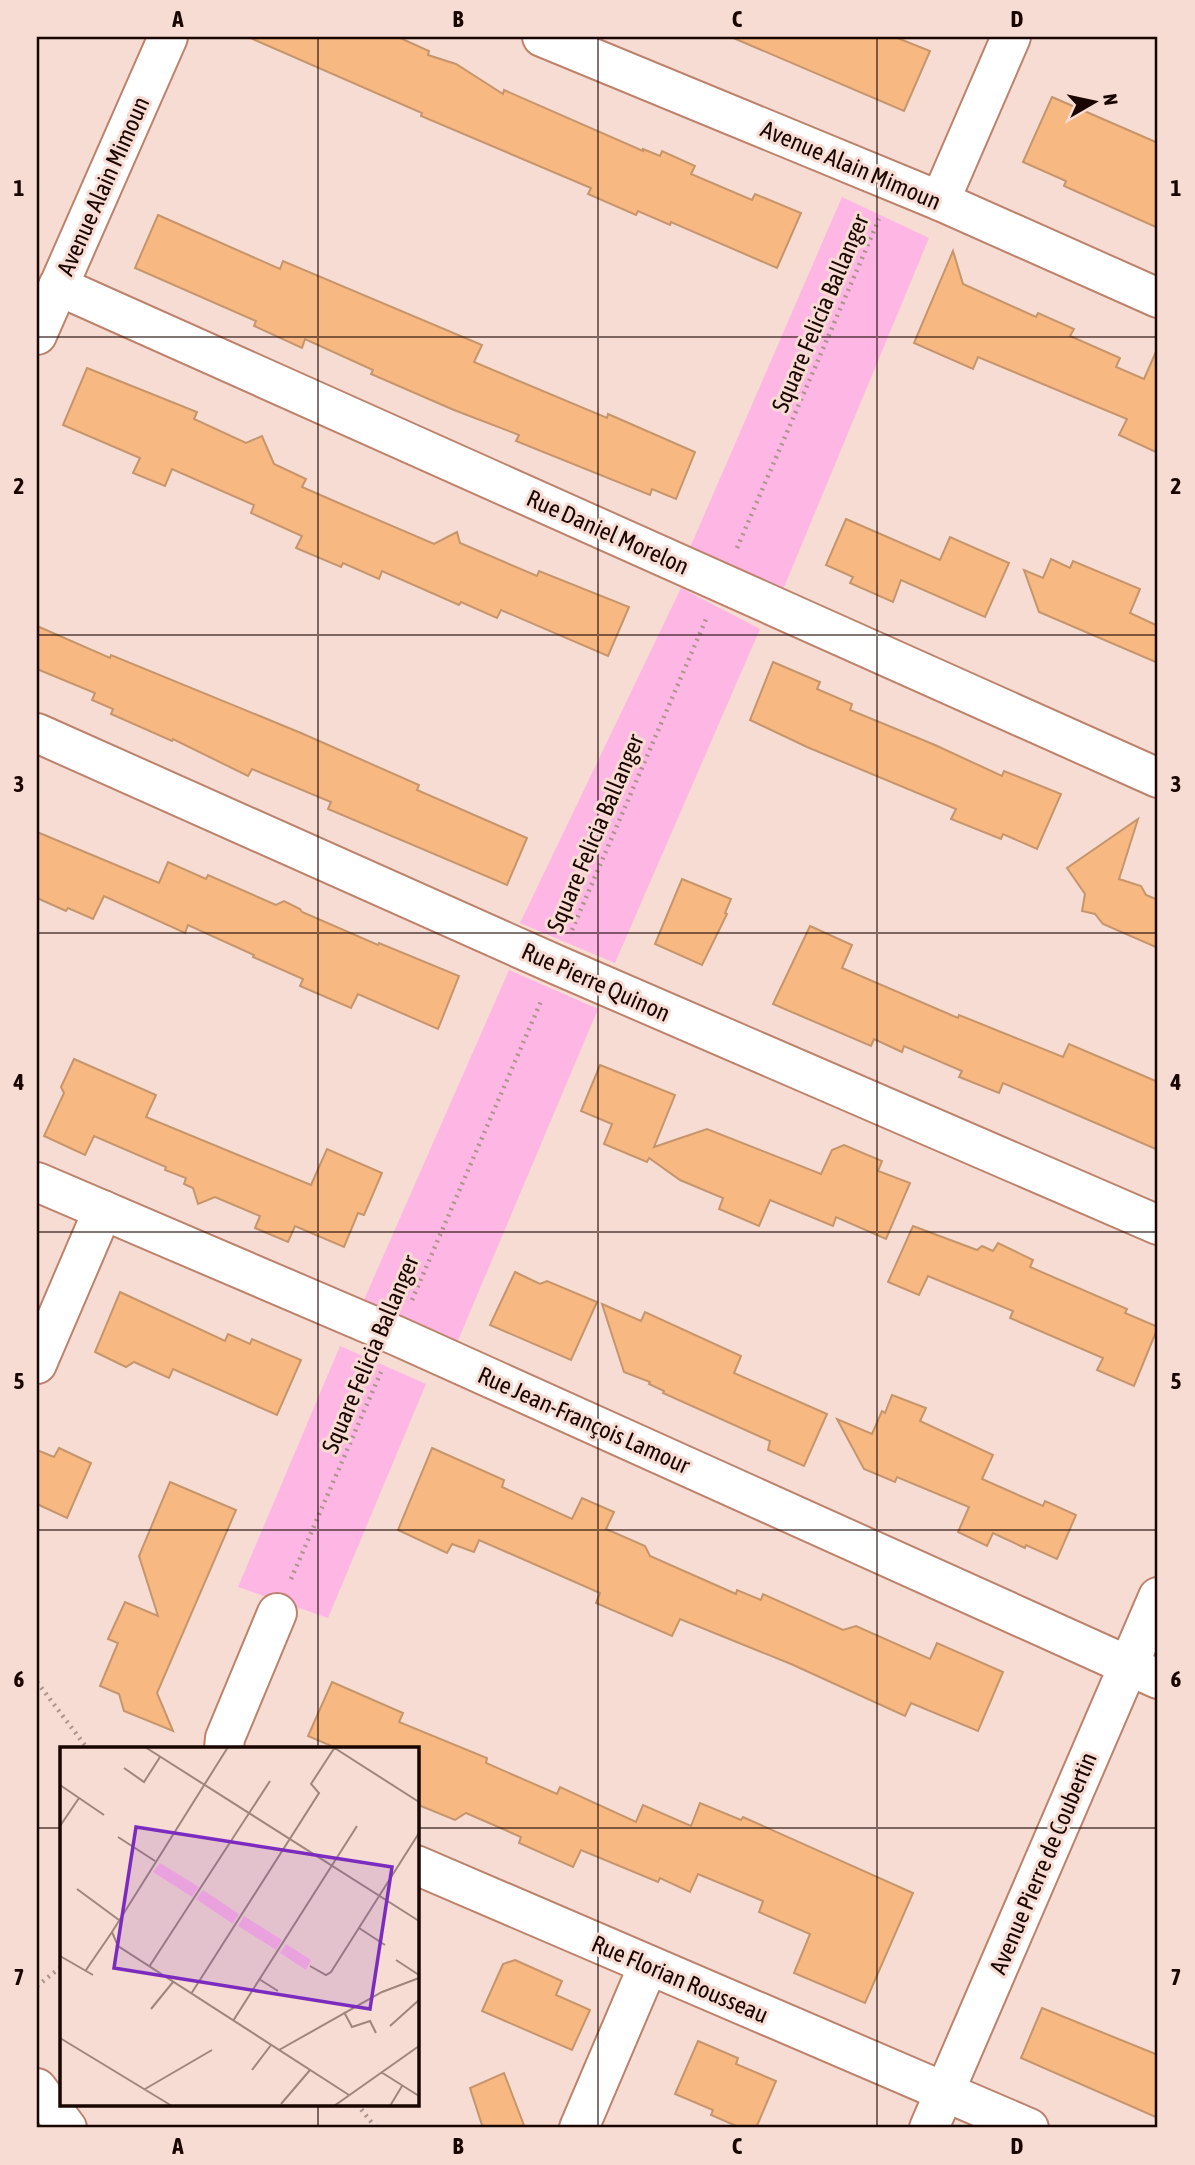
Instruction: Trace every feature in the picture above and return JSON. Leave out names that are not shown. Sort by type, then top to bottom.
[{"type":"street","name":"Avenue Alain Mimoun","points":[[37,335],[168,37]]},
{"type":"street","name":"Avenue Alain Mimoun","points":[[542,37],[940,201],[1158,298]]},
{"type":"street","points":[[940,201],[1011,37]]},
{"type":"street","name":"Rue Daniel Morelon","points":[[58,286],[1158,778]]},
{"type":"street","name":"Rue Pierre Quinon","points":[[37,733],[557,965],[1158,1225]]},
{"type":"street","name":"Rue Jean-François Lamour","points":[[37,1182],[397,1336],[1143,1672]]},
{"type":"street","points":[[37,1364],[103,1210]]},
{"type":"street","name":"Avenue Pierre de Coubertin","points":[[929,2128],[1143,1672],[1158,1597]]},
{"type":"street","points":[[223,1747],[277,1613]]},
{"type":"street","name":"Rue Florian Rousseau","points":[[418,1866],[1029,2128]]},
{"type":"street","points":[[579,2128],[648,1966]]},
{"type":"street","points":[[37,2088],[67,2128]]},
{"type":"path","name":"Square Felicia Ballanger","points":[[277,1613],[895,183]]},
{"type":"path","points":[[37,1682],[86,1747]]},
{"type":"path","points":[[37,1986],[60,1968]]},
{"type":"path","points":[[359,2106],[376,2128]]},
{"type":"shaded area","points":[[842,197],[929,238],[782,592],[689,550]]},
{"type":"shaded area","points":[[681,588],[760,629],[615,963],[520,923]]},
{"type":"shaded area","points":[[509,970],[598,1009],[454,1350],[360,1309]]},
{"type":"shaded area","points":[[340,1346],[426,1384],[328,1618],[238,1587]]},
{"type":"building","points":[[248,37],[398,37],[429,51],[428,55],[456,64],[503,94],[504,90],[643,151],[660,156],[662,151],[695,166],[691,174],[752,200],[755,194],[801,213],[777,268],[671,222],[670,225],[638,211],[636,215],[588,194],[591,188],[421,116],[422,113]]},
{"type":"building","points":[[731,37],[895,37],[930,51],[904,111]]},
{"type":"building","points":[[1052,97],[1158,143],[1158,228],[1064,186],[1066,181],[1023,162]]},
{"type":"building","points":[[158,215],[280,269],[283,261],[482,345],[474,362],[607,418],[608,414],[695,452],[676,499],[652,489],[650,495],[516,441],[519,435],[371,374],[373,370],[305,339],[302,348],[254,326],[256,321],[135,268]]},
{"type":"building","points":[[953,251],[963,284],[1036,317],[1038,313],[1074,329],[1070,336],[1120,358],[1116,367],[1144,379],[1158,347],[1158,453],[1119,435],[1127,419],[978,357],[973,369],[914,343]]},
{"type":"building","points":[[87,368],[197,412],[194,419],[246,443],[262,436],[274,464],[306,479],[302,487],[434,544],[457,532],[460,543],[537,576],[539,571],[629,607],[608,656],[501,610],[497,618],[461,602],[459,605],[382,571],[379,579],[343,563],[341,567],[296,548],[302,536],[251,513],[254,505],[172,469],[165,486],[133,473],[140,458],[63,425]]},
{"type":"building","points":[[846,519],[940,560],[950,537],[1009,563],[985,617],[901,580],[893,602],[850,583],[853,577],[826,565]]},
{"type":"building","points":[[1051,559],[1070,568],[1073,561],[1140,589],[1130,613],[1158,626],[1158,663],[1039,612],[1024,570],[1043,578]]},
{"type":"building","points":[[37,626],[110,658],[111,655],[301,733],[419,785],[417,790],[527,838],[507,885],[328,809],[331,802],[252,769],[248,776],[173,739],[172,741],[111,714],[113,709],[92,700],[95,693],[37,669]]},
{"type":"building","points":[[773,662],[820,682],[817,689],[852,704],[850,710],[1002,776],[1004,771],[1061,794],[1037,849],[1003,834],[1001,839],[951,819],[956,809],[807,747],[750,720]]},
{"type":"building","points":[[1138,819],[1119,879],[1141,886],[1146,895],[1158,900],[1158,948],[1103,924],[1095,914],[1082,911],[1085,894],[1067,868]]},
{"type":"building","points":[[37,832],[159,883],[168,862],[206,879],[208,875],[276,905],[284,901],[302,912],[378,945],[379,943],[459,976],[438,1029],[358,994],[351,1008],[300,986],[303,979],[188,925],[185,933],[104,896],[93,919],[37,898]]},
{"type":"building","points":[[682,879],[731,899],[725,913],[727,914],[702,965],[655,944]]},
{"type":"building","points":[[810,926],[852,945],[842,968],[958,1018],[959,1015],[1063,1057],[1069,1044],[1158,1082],[1158,1150],[1003,1083],[999,1093],[959,1077],[962,1071],[904,1046],[902,1052],[874,1039],[871,1046],[773,1004]]},
{"type":"building","points":[[74,1059],[156,1095],[146,1117],[311,1185],[327,1149],[382,1173],[364,1215],[358,1213],[344,1247],[295,1226],[288,1242],[255,1228],[260,1216],[215,1197],[198,1204],[193,1188],[184,1184],[186,1178],[165,1170],[166,1167],[94,1136],[85,1155],[44,1136],[64,1093],[61,1087]]},
{"type":"building","points":[[600,1065],[675,1095],[654,1147],[707,1129],[821,1174],[832,1150],[844,1145],[882,1161],[878,1171],[910,1183],[886,1239],[836,1217],[833,1226],[770,1200],[759,1226],[719,1209],[723,1198],[680,1180],[649,1158],[647,1162],[604,1144],[612,1124],[581,1111]]},
{"type":"building","points":[[913,1226],[977,1250],[982,1246],[993,1251],[998,1243],[1033,1260],[1030,1267],[1127,1309],[1125,1313],[1158,1327],[1134,1386],[1097,1370],[1103,1358],[1010,1318],[1013,1311],[928,1276],[919,1295],[888,1282]]},
{"type":"building","points":[[515,1272],[540,1284],[547,1281],[597,1302],[571,1360],[490,1325]]},
{"type":"building","points":[[120,1292],[225,1341],[228,1334],[250,1344],[252,1339],[301,1360],[277,1415],[173,1369],[169,1378],[134,1362],[126,1367],[95,1352]]},
{"type":"building","points":[[602,1304],[641,1321],[645,1312],[741,1356],[734,1373],[827,1414],[804,1466],[768,1450],[770,1441],[663,1393],[664,1391],[649,1384],[650,1382],[624,1372]]},
{"type":"building","points":[[892,1395],[926,1408],[920,1421],[993,1455],[982,1479],[1043,1506],[1045,1501],[1076,1515],[1057,1559],[993,1533],[987,1546],[958,1532],[969,1507],[897,1477],[895,1482],[864,1469],[837,1419],[872,1434]]},
{"type":"building","points":[[59,1448],[91,1463],[67,1518],[37,1504],[37,1450],[54,1457]]},
{"type":"building","points":[[432,1448],[504,1480],[502,1487],[572,1519],[582,1498],[614,1512],[606,1529],[645,1546],[650,1556],[736,1594],[737,1590],[761,1600],[763,1594],[843,1630],[856,1626],[930,1659],[937,1643],[1003,1672],[978,1731],[911,1703],[905,1716],[791,1664],[680,1619],[672,1636],[596,1603],[600,1593],[479,1540],[474,1552],[452,1544],[447,1553],[398,1530]]},
{"type":"building","points":[[170,1482],[236,1510],[157,1693],[173,1731],[124,1711],[119,1694],[100,1686],[118,1643],[108,1639],[125,1602],[158,1616],[139,1556]]},
{"type":"building","points":[[332,1682],[403,1713],[399,1722],[487,1758],[486,1763],[557,1794],[560,1787],[636,1822],[643,1805],[691,1826],[700,1803],[741,1820],[743,1817],[913,1893],[865,2003],[794,1973],[810,1934],[759,1912],[763,1901],[698,1874],[690,1892],[660,1878],[658,1882],[581,1850],[573,1867],[519,1843],[521,1837],[466,1813],[455,1820],[418,1805],[418,1747],[334,1747],[308,1736]]},
{"type":"building","points":[[515,1960],[562,1981],[556,1995],[590,2010],[572,2050],[482,2011],[503,1964]]},
{"type":"building","points":[[1042,2008],[1158,2055],[1158,2118],[1021,2058]]},
{"type":"building","points":[[698,2041],[738,2058],[736,2064],[776,2081],[756,2128],[741,2128],[711,2115],[713,2110],[675,2094]]},
{"type":"building","points":[[504,2073],[525,2128],[483,2128],[470,2088]]}]
